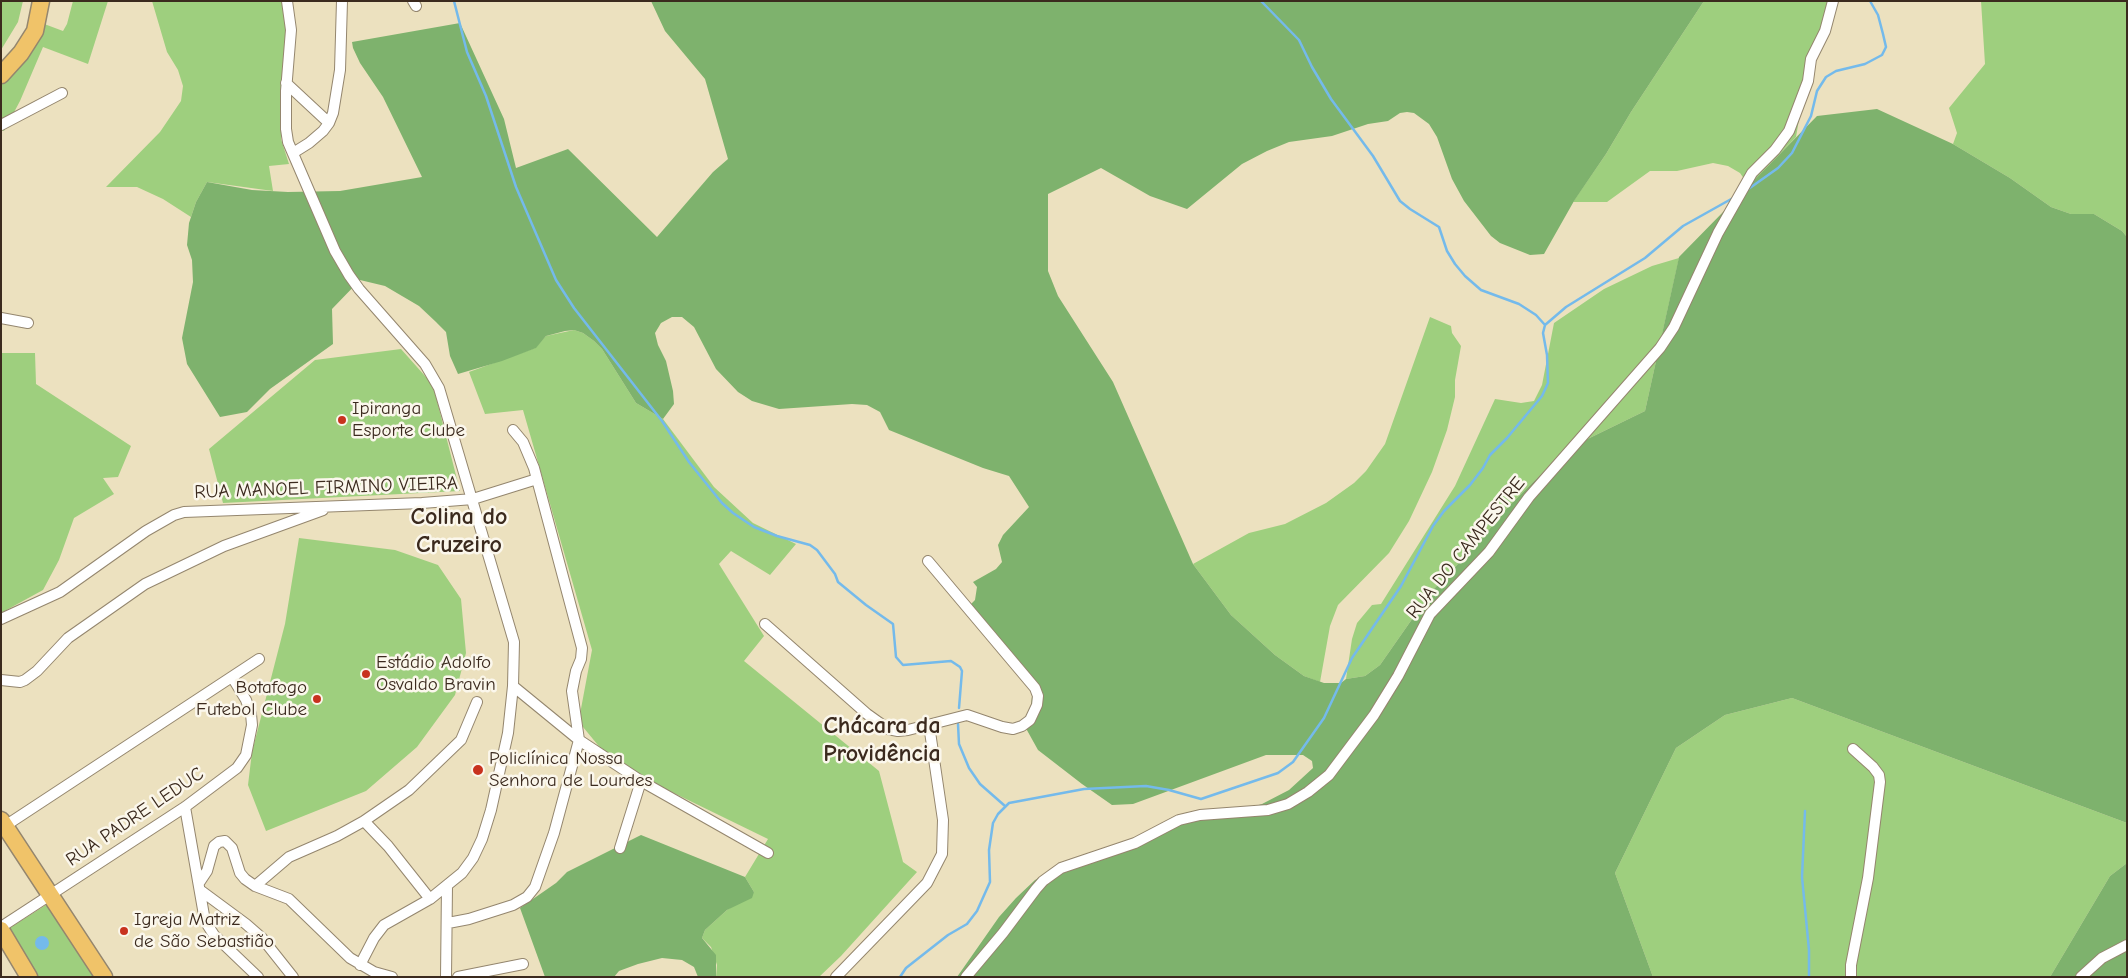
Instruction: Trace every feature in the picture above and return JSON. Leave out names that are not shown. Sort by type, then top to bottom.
[{"type":"main road","points":[[1,75],[21,53],[35,32],[41,1]]},
{"type":"main road","points":[[3,823],[104,977]]},
{"type":"main road","points":[[1,929],[29,977]]},
{"type":"street","points":[[287,1],[292,30],[286,83],[286,129],[293,153],[335,251],[349,275],[425,364],[439,388],[514,642],[513,686],[506,742],[489,817],[473,858],[462,873],[430,899],[384,925],[374,938],[360,965]]},
{"type":"street","points":[[293,153],[314,140],[329,123],[338,88],[342,1]]},
{"type":"street","name":"RUA DO CAMPESTRE","points":[[966,977],[1003,933],[1036,889],[1061,868],[1135,843],[1179,820],[1200,815],[1268,810],[1288,804],[1308,792],[1329,775],[1374,715],[1398,676],[1430,614],[1489,552],[1529,497],[1660,348],[1681,314],[1718,233],[1744,186],[1752,173],[1775,150],[1789,131],[1808,81],[1811,59],[1825,31],[1834,1]]},
{"type":"street","points":[[286,83],[329,123]]},
{"type":"street","points":[[1,125],[62,93]]},
{"type":"street","points":[[1,318],[28,323]]},
{"type":"street","points":[[448,923],[469,919],[513,905],[527,897],[535,887],[554,833],[579,740],[572,690],[581,659],[582,648],[537,479],[523,442],[513,430]]},
{"type":"street","name":"RUA MANOEL FIRMINO VIEIRA","points":[[1,619],[60,592],[146,531],[174,515],[194,511],[422,503],[473,499],[537,479]]},
{"type":"street","points":[[1,680],[20,682],[25,680],[37,671],[68,638],[145,584],[224,546],[285,522],[335,506]]},
{"type":"street","points":[[765,624],[880,724],[898,731],[929,726],[952,717],[967,715],[1013,729],[1030,720],[1037,705],[1038,696],[1035,688],[928,561]]},
{"type":"street","points":[[3,823],[259,659]]},
{"type":"street","name":"RUA PADRE LEDUC","points":[[1,929],[184,807],[237,768],[246,755],[252,725],[251,714],[246,700],[232,678]]},
{"type":"street","points":[[513,686],[579,740],[641,781],[768,853]]},
{"type":"street","points":[[254,886],[274,867],[289,857],[337,836],[364,821],[409,790],[456,746],[464,735],[477,702]]},
{"type":"street","points":[[836,977],[927,883],[942,854],[943,820],[929,726]]},
{"type":"street","points":[[1852,977],[1851,965],[1868,878],[1880,782],[1879,774],[1853,749]]},
{"type":"street","points":[[620,848],[641,781]]},
{"type":"street","points":[[184,807],[202,912],[210,928],[258,977]]},
{"type":"street","points":[[364,821],[388,846],[430,899]]},
{"type":"street","points":[[199,886],[207,872],[214,846],[219,842],[225,841],[232,848],[240,873],[245,879],[254,886],[289,899],[297,904],[341,950],[360,965],[374,972],[392,977]]},
{"type":"street","points":[[199,886],[262,938],[293,977]]},
{"type":"street","points":[[446,977],[447,886]]},
{"type":"street","points":[[2081,977],[2102,958],[2127,945]]},
{"type":"street","points":[[458,977],[523,964]]},
{"type":"green space","points":[[1,1],[23,1],[18,22],[1,50]]},
{"type":"green space","points":[[73,1],[108,1],[88,64],[43,47],[20,101],[4,131],[1,130],[1,77],[39,22],[63,31],[67,24]]},
{"type":"green space","points":[[152,1],[283,1],[286,25],[281,139],[289,164],[269,166],[273,191],[207,182],[196,202],[191,217],[163,199],[137,187],[106,187],[160,132],[181,101],[183,86],[178,70],[167,52]]},
{"type":"green space","points":[[651,1],[1704,1],[1574,201],[1544,254],[1530,255],[1500,243],[1491,236],[1464,201],[1452,179],[1437,137],[1429,124],[1414,113],[1407,112],[1400,113],[1388,121],[1368,124],[1332,136],[1289,142],[1267,151],[1242,164],[1187,209],[1150,196],[1101,168],[1048,194],[1048,271],[1058,296],[1113,382],[1193,564],[1231,615],[1275,655],[1304,676],[1324,683],[1341,683],[1346,679],[1365,676],[1380,665],[1431,592],[1480,541],[1503,512],[1565,450],[1645,411],[1679,257],[1817,116],[1877,109],[1953,144],[2010,178],[2051,207],[2071,214],[2094,214],[2122,231],[2127,237],[2127,823],[1792,698],[1725,715],[1676,748],[1615,873],[1653,977],[957,977],[999,917],[1035,880],[1061,865],[1155,831],[1169,819],[1188,812],[1211,814],[1239,811],[1262,804],[1289,790],[1313,768],[1312,761],[1303,755],[1266,755],[1133,804],[1112,805],[1038,750],[1023,723],[1031,707],[1031,686],[966,609],[975,600],[977,587],[973,582],[996,569],[1002,562],[998,545],[1003,535],[1029,507],[1009,476],[983,468],[889,430],[880,412],[867,405],[852,404],[779,409],[752,401],[738,392],[716,369],[694,327],[682,317],[672,317],[661,323],[655,333],[658,345],[666,361],[673,391],[674,404],[663,419],[636,403],[602,349],[583,333],[574,330],[546,336],[536,348],[502,361],[458,374],[450,356],[446,332],[436,322],[419,306],[385,286],[360,280],[332,309],[333,344],[270,389],[247,412],[220,417],[187,364],[182,338],[193,282],[192,260],[187,245],[189,223],[196,202],[207,182],[252,190],[288,192],[340,191],[422,177],[383,97],[360,63],[352,42],[460,23],[504,119],[516,168],[568,149],[657,237],[713,172],[728,159],[705,79],[665,31]]},
{"type":"green space","points":[[1704,1],[1830,1],[1831,12],[1811,50],[1796,137],[1749,186],[1740,173],[1728,166],[1713,163],[1677,171],[1650,171],[1607,202],[1573,202],[1606,154],[1631,112]]},
{"type":"green space","points":[[1981,1],[2127,1],[2127,237],[2122,231],[2094,214],[2071,214],[2051,207],[2010,178],[1953,144],[1957,133],[1949,108],[1985,64]]},
{"type":"green space","points":[[1679,258],[1645,411],[1565,450],[1503,512],[1480,541],[1431,592],[1380,665],[1365,676],[1346,679],[1352,639],[1357,623],[1372,605],[1381,604],[1455,486],[1495,399],[1521,403],[1534,401],[1542,385],[1554,323],[1604,289],[1652,266]]},
{"type":"green space","points":[[1430,317],[1451,326],[1452,333],[1461,346],[1455,380],[1455,397],[1447,430],[1432,472],[1409,521],[1389,553],[1338,605],[1330,626],[1320,682],[1304,676],[1275,655],[1231,615],[1193,564],[1249,533],[1285,524],[1326,503],[1354,483],[1366,471],[1385,444]]},
{"type":"green space","points":[[574,330],[583,333],[602,349],[636,403],[663,419],[714,487],[753,523],[796,544],[770,575],[731,551],[719,564],[764,636],[744,661],[879,771],[903,862],[917,872],[841,956],[819,977],[716,977],[717,965],[711,947],[702,938],[705,930],[727,910],[754,892],[745,877],[768,839],[645,779],[602,750],[583,727],[580,714],[592,650],[523,410],[485,414],[469,372],[535,348],[546,336]]},
{"type":"green space","name":"Ipiranga Esporte Clube","points":[[401,349],[433,385],[460,491],[223,503],[209,449],[315,360]]},
{"type":"green space","points":[[1,353],[35,353],[36,384],[131,446],[118,477],[103,478],[114,494],[74,518],[59,560],[43,590],[1,613]]},
{"type":"green space","name":"Estádio Adolfo Osvaldo Bravin","points":[[299,538],[395,550],[438,565],[461,599],[466,653],[455,695],[417,747],[366,791],[266,831],[248,785],[252,752],[285,624]]},
{"type":"green space","points":[[1792,698],[2127,823],[2127,863],[2110,876],[2050,977],[1653,977],[1615,873],[1676,748],[1725,715]]},
{"type":"green space","points":[[641,835],[745,877],[754,892],[752,898],[727,910],[705,930],[702,938],[716,955],[716,977],[698,977],[694,967],[682,960],[662,958],[619,971],[614,977],[545,977],[520,908],[556,883],[567,872]]},
{"type":"green space","points":[[2127,863],[2127,977],[2050,977],[2110,876]]},
{"type":"green space","points":[[49,903],[95,977],[37,977],[8,929]]},
{"type":"water","points":[[39,936],[45,936],[49,943],[45,950],[39,950],[35,946],[35,940]]},
{"type":"waterway","points":[[454,1],[467,52],[486,96],[516,187],[556,280],[574,308],[662,421],[689,462],[722,503],[754,527],[777,536],[810,545],[817,550],[835,574],[838,582],[893,624],[896,657],[903,665],[951,661],[960,667],[962,671],[959,708]]},
{"type":"waterway","points":[[1261,1],[1299,40],[1331,99],[1373,156],[1400,201],[1439,227],[1447,251],[1465,276],[1481,290],[1519,304],[1536,315],[1545,325]]},
{"type":"waterway","points":[[1747,190],[1778,168],[1792,153],[1811,116],[1817,91],[1826,77],[1836,71],[1865,64],[1882,55],[1886,47],[1878,15],[1870,1]]},
{"type":"waterway","points":[[900,977],[906,968],[948,935],[967,924],[977,911],[990,882],[989,850],[993,823],[998,814],[1009,803],[1084,789],[1146,786],[1201,799],[1278,773],[1293,762],[1324,718],[1352,658],[1401,586],[1433,526],[1444,511],[1470,485],[1490,455],[1507,438],[1542,396],[1548,383],[1547,355],[1543,333],[1545,325],[1566,307],[1645,258],[1683,226],[1733,198]]},
{"type":"waterway","points":[[958,724],[959,744],[969,768],[980,784],[1005,806]]},
{"type":"waterway","points":[[1805,811],[1802,877],[1809,950],[1809,977]]},
{"type":"place","name":"Ipiranga Esporte Clube","points":[[342,420]]},
{"type":"place","name":"Estádio Adolfo Osvaldo Bravin","points":[[366,674]]},
{"type":"place","name":"Botafogo Futebol Clube","points":[[317,699]]},
{"type":"place","name":"Policlínica Nossa Senhora de Lourdes","points":[[478,770]]},
{"type":"place","name":"Igreja Matriz de São Sebastião","points":[[124,931]]},
{"type":"district","name":"Colina do Cruzeiro","points":[[459,531]]},
{"type":"district","name":"Chácara da Providência","points":[[882,740]]}]
